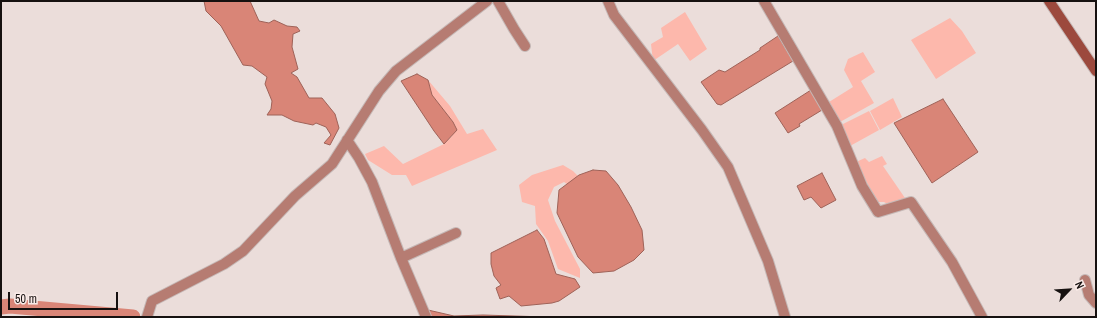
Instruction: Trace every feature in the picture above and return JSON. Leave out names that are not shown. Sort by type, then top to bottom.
[{"type":"street","points":[[147,317],[152,301],[224,264],[243,251],[295,196],[332,164],[379,91],[396,70],[487,1]]},
{"type":"street","points":[[498,1],[525,46]]},
{"type":"street","points":[[608,1],[614,15],[702,130],[728,167],[765,254],[785,317]]},
{"type":"street","points":[[764,1],[837,126],[862,186],[878,212],[912,202],[952,262],[982,317]]},
{"type":"street","points":[[1049,1],[1096,71]]},
{"type":"street","points":[[348,140],[372,182],[424,313]]},
{"type":"street","points":[[401,258],[456,233]]},
{"type":"street","points":[[1085,280],[1089,295],[1096,303]]},
{"type":"shaded area","points":[[204,1],[250,1],[259,21],[269,23],[274,20],[287,26],[297,27],[300,31],[293,34],[292,47],[298,69],[291,73],[297,77],[309,98],[322,98],[335,114],[339,128],[330,145],[324,143],[331,135],[326,127],[316,123],[313,125],[294,121],[282,115],[267,115],[271,109],[272,101],[265,84],[267,77],[252,66],[243,65],[221,26],[206,11]]},
{"type":"shaded area","points":[[685,12],[707,49],[690,61],[678,44],[653,61],[651,44],[663,37],[661,28]]},
{"type":"shaded area","points":[[950,18],[962,31],[976,53],[936,79],[911,40]]},
{"type":"shaded area","points":[[778,36],[793,61],[721,105],[717,104],[701,82],[719,70],[725,72],[760,50],[760,48]]},
{"type":"shaded area","points":[[863,52],[875,72],[861,81],[874,103],[840,122],[829,102],[853,87],[844,70],[848,59]]},
{"type":"shaded area","points":[[417,74],[428,80],[432,95],[453,122],[457,130],[444,144],[401,81]]},
{"type":"shaded area","points":[[428,80],[450,106],[467,134],[483,129],[497,150],[412,186],[406,175],[392,175],[368,160],[365,154],[384,146],[403,164],[444,144],[452,136],[453,122],[432,95]]},
{"type":"shaded area","points":[[811,90],[822,110],[799,124],[800,126],[788,133],[775,113]]},
{"type":"shaded area","points":[[893,98],[902,117],[880,130],[870,111]]},
{"type":"shaded area","points":[[943,99],[978,152],[932,183],[894,123]]},
{"type":"shaded area","points":[[869,111],[879,130],[850,146],[841,125]]},
{"type":"shaded area","points":[[882,156],[887,164],[883,166],[905,198],[889,205],[884,202],[878,202],[856,162],[865,158],[869,162]]},
{"type":"shaded area","points":[[563,165],[573,171],[580,178],[570,186],[564,182],[554,187],[548,200],[555,221],[580,269],[580,278],[558,269],[548,241],[536,224],[535,206],[522,202],[519,185],[532,175]]},
{"type":"shaded area","points":[[593,170],[606,171],[618,185],[642,230],[644,250],[634,260],[614,271],[593,273],[578,257],[557,213],[559,190],[579,175]]},
{"type":"shaded area","points":[[822,173],[836,200],[821,208],[811,197],[804,200],[797,186]]},
{"type":"shaded area","points":[[537,230],[544,239],[556,274],[575,279],[580,287],[559,301],[552,303],[521,306],[509,296],[500,299],[496,288],[501,285],[494,276],[491,264],[491,253]]},
{"type":"shaded area","points":[[428,310],[454,316],[483,315],[546,317],[431,317]]},
{"type":"waterway","points":[[1,307],[10,306],[133,317]]}]
